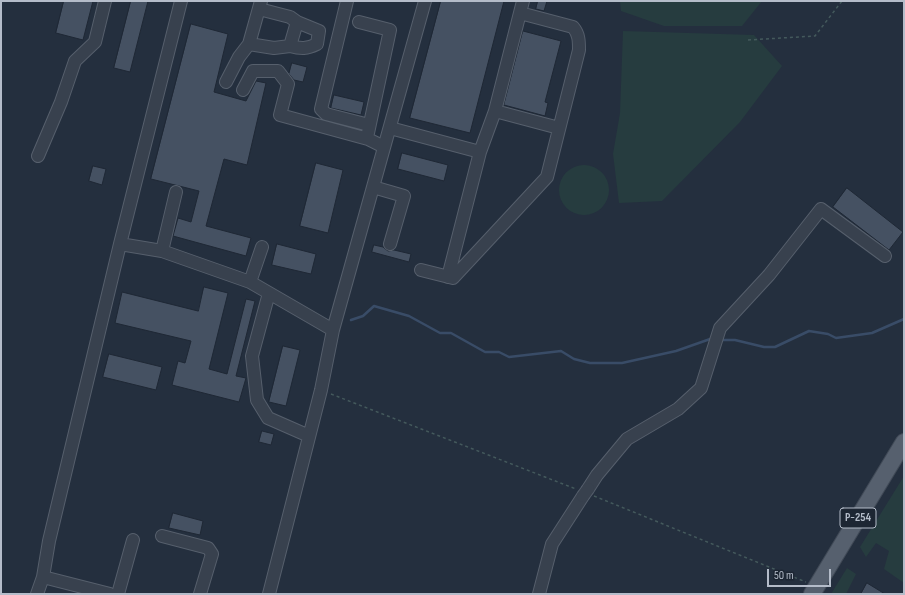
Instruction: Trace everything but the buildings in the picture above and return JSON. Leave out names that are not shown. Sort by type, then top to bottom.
[{"type":"main road","name":"Р-254","points":[[814,591],[904,442]]},
{"type":"lane","points":[[38,156],[62,102],[75,61],[95,42],[105,1]]},
{"type":"lane","points":[[37,594],[43,577],[49,541],[120,244],[181,1]]},
{"type":"lane","points":[[347,1],[321,109],[326,114],[369,125]]},
{"type":"lane","points":[[269,594],[321,390],[333,330],[425,1]]},
{"type":"lane","points":[[226,82],[240,56],[249,44],[260,5],[319,31],[317,44],[309,48],[300,49],[290,46],[274,48],[249,44]]},
{"type":"lane","points":[[421,270],[448,277],[453,278],[547,177],[579,50],[577,32],[573,27],[522,7],[495,111],[480,152],[448,277]]},
{"type":"lane","points":[[290,46],[297,22]]},
{"type":"lane","points":[[360,22],[390,30],[369,125],[368,139]]},
{"type":"lane","points":[[243,90],[253,71],[278,70],[288,84],[280,115],[368,139],[384,147]]},
{"type":"lane","points":[[495,111],[559,128]]},
{"type":"lane","points":[[390,128],[480,152]]},
{"type":"lane","points":[[373,187],[404,196],[390,244]]},
{"type":"lane","points":[[162,251],[176,192]]},
{"type":"lane","points":[[539,594],[552,544],[597,475],[627,439],[678,409],[701,388],[720,328],[769,275],[822,209],[885,256]]},
{"type":"lane","points":[[120,244],[162,251],[250,282],[333,330]]},
{"type":"lane","points":[[250,282],[262,247]]},
{"type":"lane","points":[[269,293],[252,356],[258,400],[268,418],[309,436]]},
{"type":"lane","points":[[162,536],[208,548],[212,554],[200,594]]},
{"type":"lane","points":[[118,594],[133,540]]},
{"type":"lane","points":[[43,577],[110,594]]},
{"type":"path","points":[[748,40],[815,36],[842,1]]},
{"type":"path","points":[[321,390],[585,492],[796,576],[814,591]]},
{"type":"green space","points":[[620,1],[762,1],[742,26],[664,26],[621,11]]},
{"type":"green space","points":[[623,31],[754,35],[782,66],[740,122],[662,201],[619,203],[613,154],[620,113]]},
{"type":"green space","points":[[579,165],[589,165],[602,172],[609,185],[609,195],[602,208],[589,215],[579,215],[570,211],[563,204],[559,195],[559,185],[563,176],[570,169]]},
{"type":"green space","points":[[904,476],[904,583],[884,569],[889,551],[876,543],[866,557],[860,547]]},
{"type":"green space","points":[[847,568],[856,574],[846,594],[831,594]]},
{"type":"waterway","points":[[351,320],[363,316],[374,306],[409,316],[440,333],[451,333],[485,352],[499,352],[509,357],[561,351],[574,359],[590,363],[622,363],[676,351],[713,338]]},
{"type":"waterway","points":[[720,340],[735,340],[764,347],[775,347],[809,331],[828,334],[836,338],[872,333],[904,319]]}]
